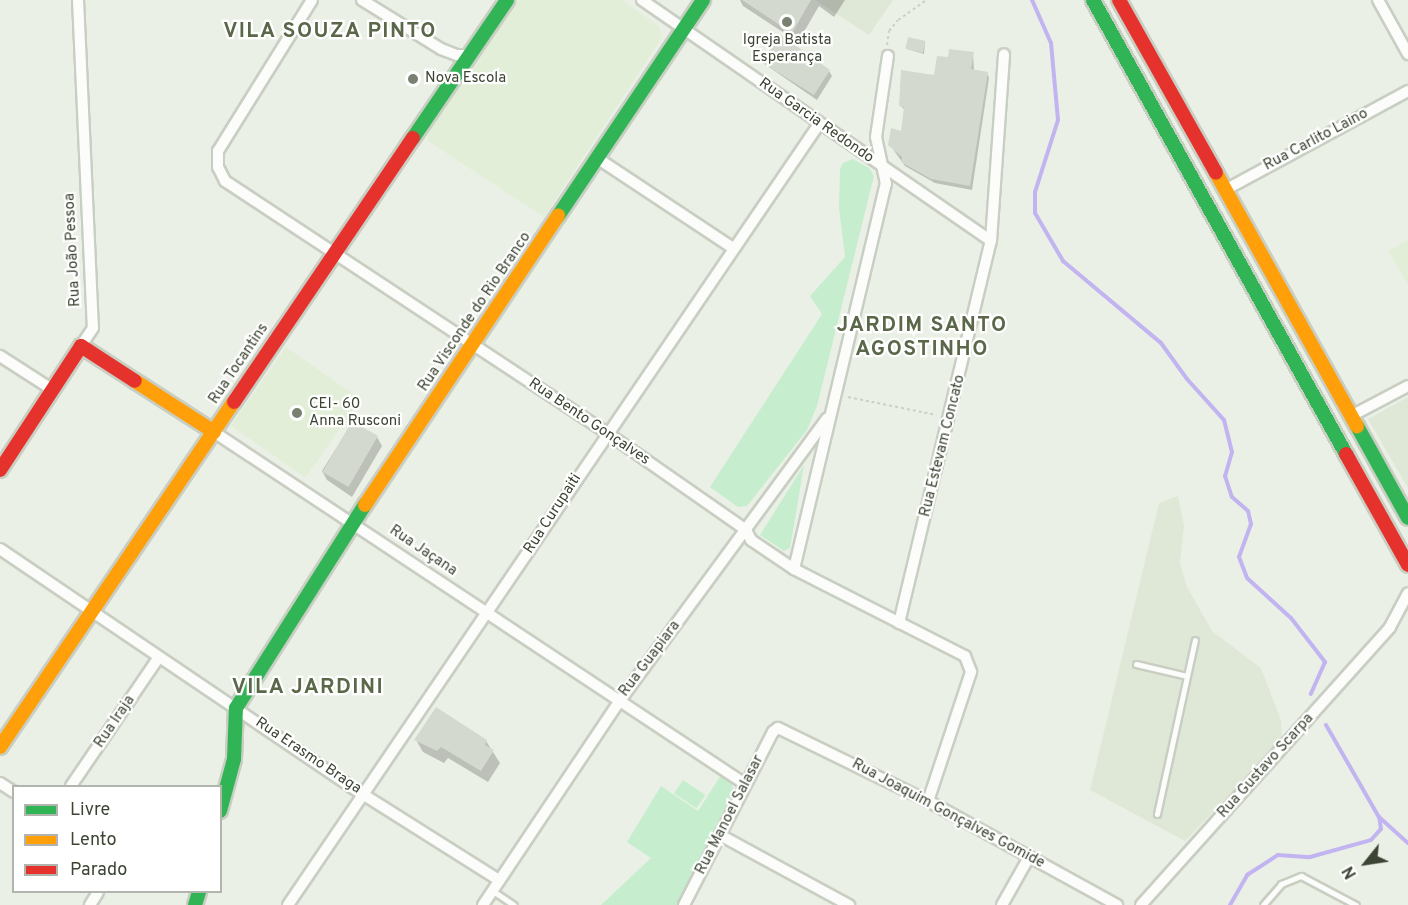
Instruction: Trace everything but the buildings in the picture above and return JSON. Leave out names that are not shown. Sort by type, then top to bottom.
[{"type":"main road","name":"Rua Tocantins","points":[[0,747],[507,0]]},
{"type":"main road","name":"Rua Visconde do Rio Branco","points":[[222,804],[234,759],[236,708],[352,524],[703,0]]},
{"type":"main road","points":[[1093,0],[1408,565]]},
{"type":"main road","points":[[1119,0],[1408,518]]},
{"type":"main road","name":"Rua João Pessoa","points":[[0,470],[81,346]]},
{"type":"main road","name":"Rua Jaçana","points":[[81,346],[214,432]]},
{"type":"street","name":"Rua João Pessoa","points":[[78,0],[93,328],[81,346]]},
{"type":"street","name":"Rua Bento Gonçalves","points":[[312,0],[218,151],[218,166],[225,181],[336,251],[607,433],[746,530],[751,540],[794,569],[965,656],[970,663],[971,672],[928,801]]},
{"type":"street","points":[[362,0],[441,49],[457,55],[470,54]]},
{"type":"street","name":"Rua Garcia Redondo","points":[[642,0],[991,241]]},
{"type":"street","points":[[1378,0],[1408,54]]},
{"type":"street","name":"Rua Estevam Concato","points":[[899,623],[951,418],[991,241],[1004,54]]},
{"type":"street","points":[[794,569],[827,419],[885,184],[876,137],[888,56]]},
{"type":"street","name":"Rua Carlito Laino","points":[[1225,190],[1408,91]]},
{"type":"street","name":"Rua Curupaiti","points":[[288,905],[819,124]]},
{"type":"street","points":[[597,158],[733,248]]},
{"type":"street","points":[[0,356],[53,390]]},
{"type":"street","points":[[1352,417],[1408,386]]},
{"type":"street","name":"Rua Guapiara","points":[[483,905],[618,702],[827,419]]},
{"type":"street","name":"Rua Jaçana","points":[[214,432],[618,702],[746,784]]},
{"type":"street","name":"Rua Erasmo Braga","points":[[0,549],[364,795],[499,880]]},
{"type":"street","name":"Rua Gustavo Scarpa","points":[[1141,905],[1390,627],[1408,592]]},
{"type":"street","name":"Rua Gustavo Scarpa","points":[[1390,627],[1408,617]]},
{"type":"street","name":"Rua Iraja","points":[[72,785],[159,657]]},
{"type":"street","name":"Rua Joaquim Gonçalves Gomide","points":[[778,728],[928,801],[1117,905]]},
{"type":"street","name":"Rua Manoel Salasar","points":[[684,905],[773,732],[778,728]]},
{"type":"street","points":[[720,835],[849,905]]},
{"type":"street","points":[[1002,905],[1029,857]]},
{"type":"lane","points":[[1157,814],[1195,639]]},
{"type":"lane","points":[[1136,664],[1187,676]]},
{"type":"lane","points":[[1263,905],[1281,884],[1301,876],[1356,905]]},
{"type":"lane","points":[[493,891],[514,905]]},
{"type":"path","points":[[888,56],[889,31],[927,0]]},
{"type":"path","points":[[834,394],[951,418]]},
{"type":"shaded area","points":[[518,0],[622,0],[659,26],[662,38],[544,217],[428,141],[428,131]]},
{"type":"shaded area","points":[[815,0],[893,0],[869,35]]},
{"type":"shaded area","points":[[1408,240],[1408,285],[1388,251]]},
{"type":"shaded area","name":"CEI- 60 Anna Rusconi","points":[[286,347],[361,399],[305,478],[231,426]]},
{"type":"shaded area","points":[[1408,397],[1408,488],[1368,419]]},
{"type":"shaded area","points":[[1178,496],[1184,526],[1180,563],[1187,587],[1212,631],[1261,668],[1281,720],[1282,740],[1185,841],[1090,790],[1159,503]]},
{"type":"green space","points":[[853,159],[869,168],[874,176],[817,406],[807,430],[747,506],[738,507],[710,487],[822,314],[810,296],[845,257],[839,208],[840,169],[843,163]]},
{"type":"green space","points":[[804,465],[790,548],[784,551],[760,535]]},
{"type":"green space","points":[[721,775],[732,785],[734,793],[679,905],[601,905],[651,858],[627,842],[661,786],[698,811]]},
{"type":"green space","points":[[683,780],[705,795],[696,808],[674,793]]},
{"type":"waterway","points":[[1032,0],[1051,43],[1058,120],[1035,192],[1035,213],[1063,261],[1161,343],[1187,379],[1224,420],[1232,452],[1225,476],[1232,497],[1248,511],[1251,524],[1239,557],[1247,578],[1291,618],[1325,662],[1311,694]]},
{"type":"waterway","points":[[1326,725],[1379,817],[1408,843]]},
{"type":"waterway","points":[[1230,905],[1247,875],[1278,855],[1310,857],[1371,840],[1381,829],[1379,817]]},
{"type":"traffic: fast","points":[[413,138],[507,0]]},
{"type":"traffic: fast","points":[[558,216],[703,0]]},
{"type":"traffic: fast","points":[[1093,0],[1346,454]]},
{"type":"traffic: fast","points":[[1357,426],[1408,518]]},
{"type":"traffic: fast","points":[[222,804],[234,759],[236,708],[365,505]]},
{"type":"traffic: fast","points":[[195,905],[199,893]]},
{"type":"traffic: slow","points":[[1216,173],[1357,426]]},
{"type":"traffic: slow","points":[[365,505],[558,216]]},
{"type":"traffic: slow","points":[[135,381],[214,432]]},
{"type":"traffic: slow","points":[[0,747],[234,402]]},
{"type":"traffic: jam","points":[[1119,0],[1216,173]]},
{"type":"traffic: jam","points":[[234,402],[413,138]]},
{"type":"traffic: jam","points":[[0,470],[81,346],[135,381]]},
{"type":"traffic: jam","points":[[1346,454],[1408,565]]},
{"type":"place","name":"Igreja Batista Esperança","points":[[787,22]]},
{"type":"place","name":"Nova Escola","points":[[413,79]]},
{"type":"place","name":"CEI- 60 Anna Rusconi","points":[[297,413]]},
{"type":"district","name":"VILA SOUZA PINTO","points":[[330,32]]},
{"type":"district","name":"JARDIM SANTO AGOSTINHO","points":[[922,338]]},
{"type":"district","name":"VILA JARDINI","points":[[308,688]]}]
